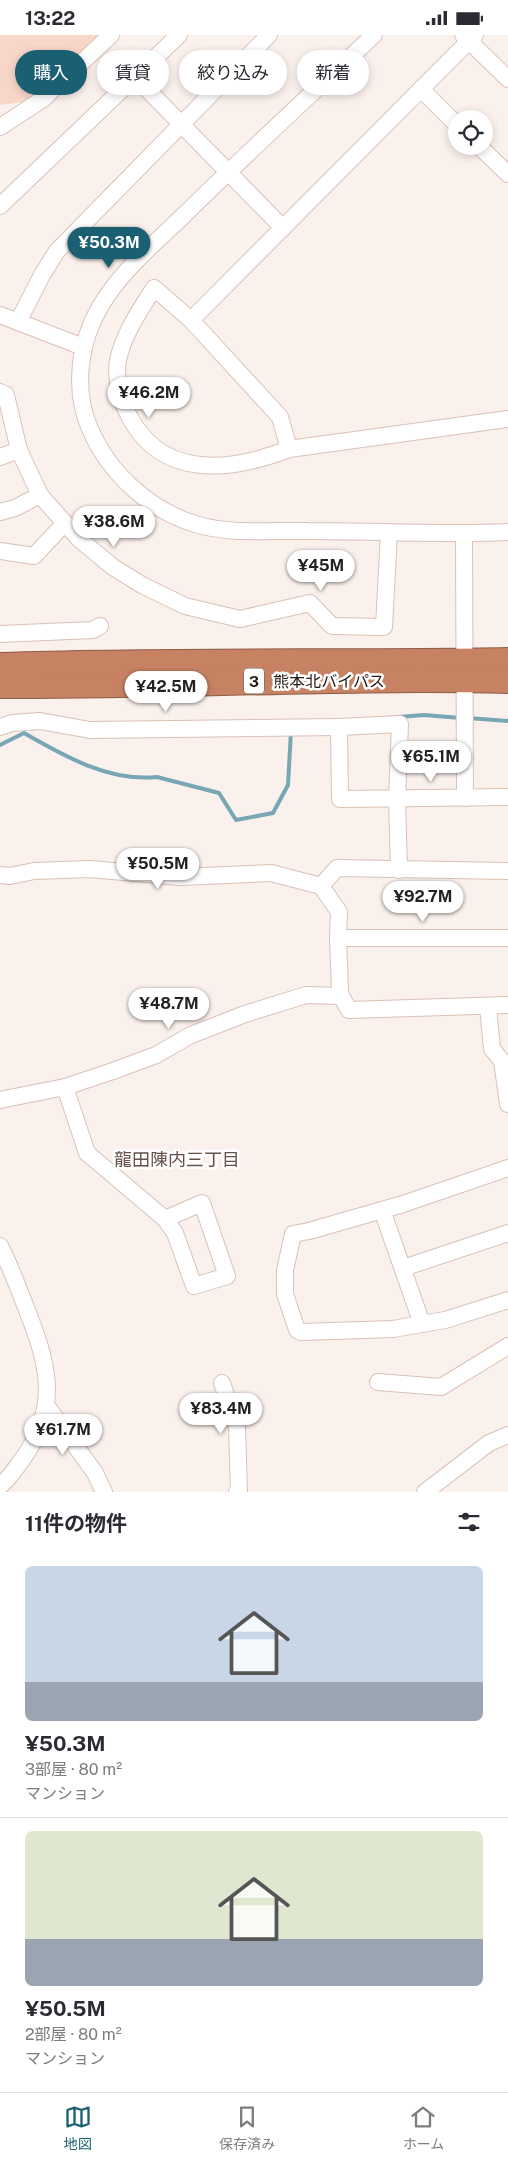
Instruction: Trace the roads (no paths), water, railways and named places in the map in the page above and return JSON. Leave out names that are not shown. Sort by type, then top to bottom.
[{"type":"highway","points":[[0,655],[55,656],[109,664]]},
{"type":"highway","name":"熊本北バイパス","points":[[0,665],[324,660],[382,662],[464,671],[508,681]]},
{"type":"highway","name":"熊本北バイパス","points":[[0,686],[104,687],[283,680],[340,681],[464,671],[508,660]]},
{"type":"highway","points":[[0,702],[241,696],[340,681]]},
{"type":"street","points":[[0,127],[43,99],[111,35]]},
{"type":"street","points":[[164,50],[179,35]]},
{"type":"street","points":[[18,322],[42,275],[57,251],[269,35]]},
{"type":"street","points":[[374,35],[228,172],[124,275],[100,306],[83,347],[80,385],[82,406],[95,441],[117,473],[130,486],[159,507],[178,517],[207,527],[237,530],[464,534],[508,532]]},
{"type":"street","points":[[191,321],[421,89],[469,37],[508,79]]},
{"type":"street","points":[[421,89],[448,116]]},
{"type":"street","points":[[0,207],[118,95]]},
{"type":"street","points":[[153,95],[283,228]]},
{"type":"street","points":[[488,155],[508,174]]},
{"type":"street","points":[[289,449],[280,417],[191,321],[154,288],[128,331],[118,360],[118,390],[125,410],[143,437],[162,455],[173,460],[196,466],[227,464],[273,455],[289,449],[508,419]]},
{"type":"street","points":[[0,315],[83,347]]},
{"type":"street","points":[[0,393],[6,395],[19,450],[40,495],[64,524],[114,567],[142,585],[185,606],[240,619],[310,603],[332,626],[384,627],[388,532]]},
{"type":"street","points":[[0,457],[19,450]]},
{"type":"street","points":[[0,511],[15,508],[40,495]]},
{"type":"street","points":[[0,551],[34,555],[64,524]]},
{"type":"street","points":[[464,534],[465,798]]},
{"type":"street","points":[[0,634],[93,630],[100,626]]},
{"type":"street","points":[[0,727],[12,723],[40,721],[90,730],[339,727],[400,724],[397,800],[399,870]]},
{"type":"street","points":[[339,727],[340,799],[397,800],[508,797]]},
{"type":"street","points":[[0,875],[10,876],[34,871],[90,869],[180,877],[271,873],[321,886],[339,912],[338,938],[341,996],[350,1010],[508,1005]]},
{"type":"street","points":[[321,886],[337,869],[508,871]]},
{"type":"street","points":[[338,938],[508,938]]},
{"type":"street","points":[[0,1100],[64,1087],[156,1055],[191,1035],[245,1014],[306,995],[341,996]]},
{"type":"street","points":[[488,1007],[492,1049],[502,1061],[508,1104]]},
{"type":"street","points":[[64,1087],[87,1153],[165,1219],[175,1233],[194,1285],[227,1276],[202,1203],[165,1219]]},
{"type":"street","points":[[508,1168],[382,1210],[293,1234],[285,1270],[285,1294],[297,1330],[340,1332],[393,1329],[445,1320],[508,1300]]},
{"type":"street","points":[[382,1210],[422,1324]]},
{"type":"street","points":[[402,1268],[508,1233]]},
{"type":"street","points":[[0,1246],[34,1327],[47,1367],[46,1405],[42,1423],[28,1451],[0,1486]]},
{"type":"street","points":[[378,1382],[441,1387],[508,1346]]},
{"type":"street","points":[[222,1383],[236,1427],[240,1491],[237,1492]]},
{"type":"street","points":[[46,1405],[95,1473],[104,1492]]},
{"type":"street","points":[[425,1492],[489,1443],[508,1435]]},
{"type":"waterway","points":[[398,717],[424,715],[461,718]]},
{"type":"waterway","points":[[468,718],[508,721]]},
{"type":"waterway","points":[[0,745],[24,733],[71,758],[104,771],[139,777],[157,777],[219,793],[236,820],[273,813],[288,785],[291,731]]},
{"type":"district","name":"龍田陳内三丁目","points":[[177,1159]]}]
